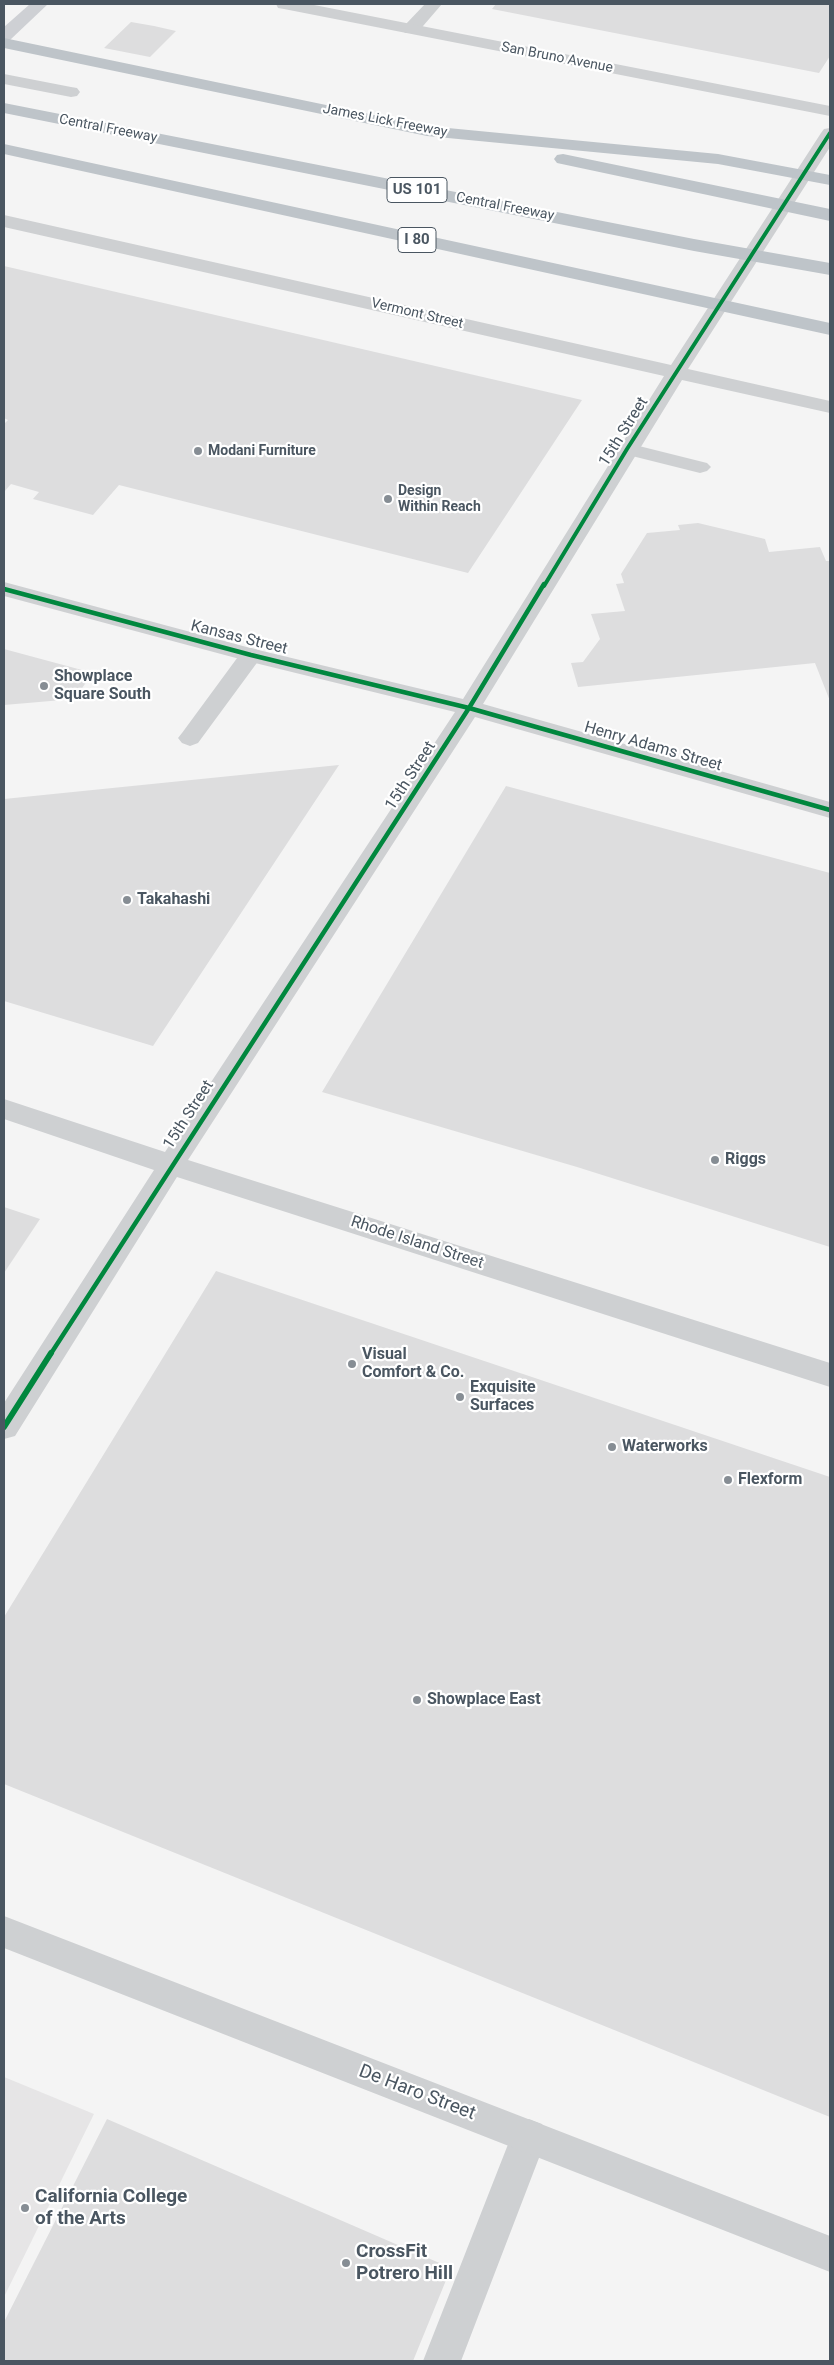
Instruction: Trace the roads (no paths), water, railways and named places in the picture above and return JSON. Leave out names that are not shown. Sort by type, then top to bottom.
[{"type":"highway","name":"James Lick Freeway","points":[[4,43],[427,131],[718,159],[830,180]]},
{"type":"highway","name":"Central Freeway","points":[[4,108],[703,247],[830,269]]},
{"type":"highway","points":[[427,131],[830,215]]},
{"type":"highway","name":"I 80","points":[[4,149],[830,329]]},
{"type":"main road","points":[[4,36],[40,4]]},
{"type":"street","name":"San Bruno Avenue","points":[[284,4],[321,7],[411,29],[830,111]]},
{"type":"street","points":[[411,29],[434,4]]},
{"type":"street","points":[[4,79],[71,92]]},
{"type":"street","name":"15th Street","points":[[4,1427],[171,1164],[469,708],[627,449],[830,133]]},
{"type":"street","name":"Vermont Street","points":[[4,221],[830,406]]},
{"type":"street","points":[[627,449],[700,467]]},
{"type":"street","name":"Kansas Street","points":[[4,589],[251,655],[469,708]]},
{"type":"street","points":[[190,738],[251,655]]},
{"type":"street","name":"Henry Adams Street","points":[[469,708],[830,810]]},
{"type":"street","name":"Rhode Island Street","points":[[4,1109],[830,1375]]},
{"type":"street","name":"De Haro Street","points":[[4,1932],[830,2254]]},
{"type":"street","points":[[442,2361],[529,2137]]},
{"type":"place","name":"Modani Furniture","points":[[198,451]]},
{"type":"place","name":"Design Within Reach","points":[[388,499]]},
{"type":"place","name":"Showplace Square South","points":[[44,686]]},
{"type":"place","name":"Takahashi","points":[[127,900]]},
{"type":"place","name":"Riggs","points":[[715,1160]]},
{"type":"place","name":"Visual Comfort & Co.","points":[[352,1364]]},
{"type":"place","name":"Exquisite Surfaces","points":[[460,1397]]},
{"type":"place","name":"Waterworks","points":[[612,1447]]},
{"type":"place","name":"Flexform","points":[[728,1480]]},
{"type":"place","name":"Showplace East","points":[[417,1700]]},
{"type":"place","name":"California College of the Arts","points":[[25,2208]]},
{"type":"place","name":"CrossFit Potrero Hill","points":[[346,2263]]}]
